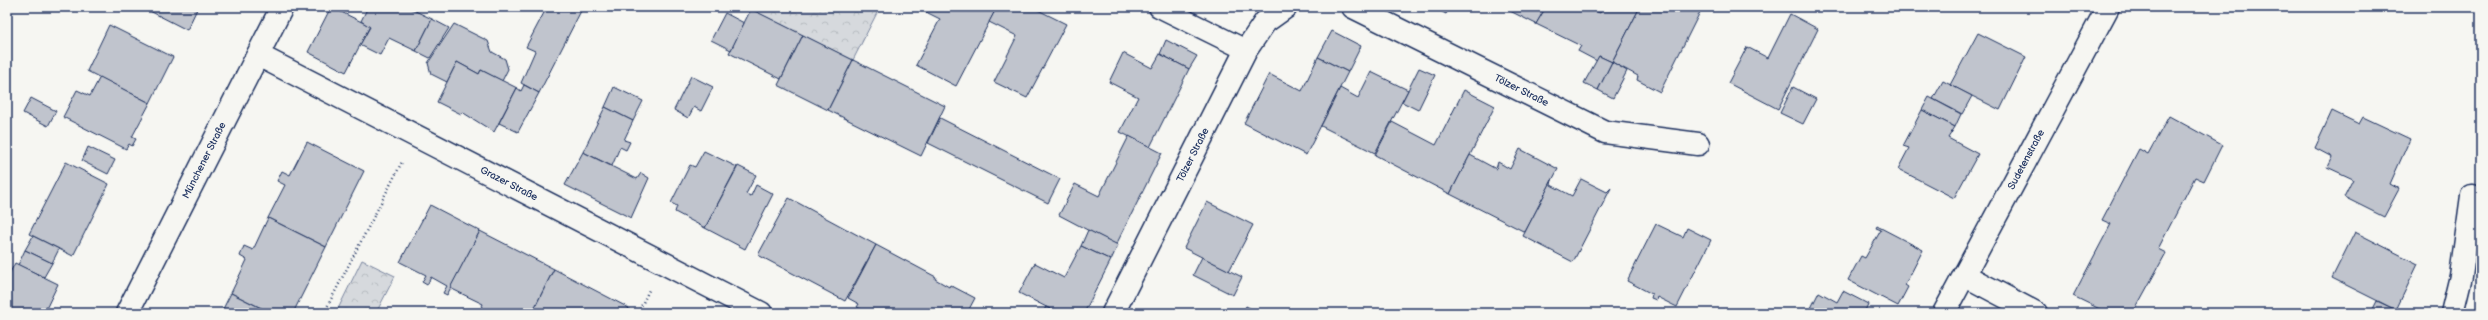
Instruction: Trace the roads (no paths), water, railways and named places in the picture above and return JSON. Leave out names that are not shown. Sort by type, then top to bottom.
[{"type":"street","name":"Münchener Straße","points":[[127,313],[282,7]]},
{"type":"street","name":"Tölzer Straße","points":[[1113,313],[1246,50],[1264,22],[1286,7]]},
{"type":"street","name":"Tölzer Straße","points":[[1353,7],[1605,132],[1698,144]]},
{"type":"street","name":"Sudetenstraße","points":[[1944,313],[2108,7]]},
{"type":"street","name":"Grazer Straße","points":[[258,55],[760,313]]},
{"type":"street","points":[[2452,313],[2461,276],[2472,196]]},
{"type":"street","points":[[1964,275],[2036,313]]},
{"type":"lane","points":[[1159,7],[1246,50]]}]
